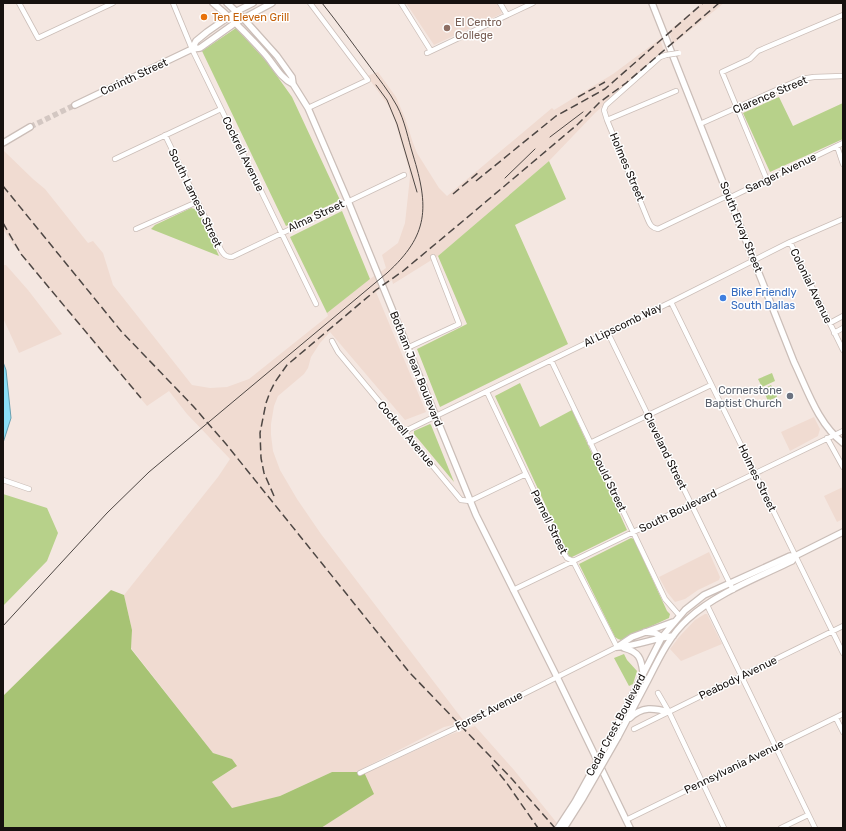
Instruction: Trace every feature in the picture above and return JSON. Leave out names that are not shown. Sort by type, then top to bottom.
[{"type":"main road","name":"Botham Jean Boulevard","points":[[213,3],[229,17],[264,53],[286,81],[293,84]]},
{"type":"main road","name":"Botham Jean Boulevard","points":[[227,3],[243,18],[277,56],[292,77],[293,84],[308,108],[348,201],[476,515],[557,677]]},
{"type":"main road","name":"Corinth Street","points":[[192,49],[196,41],[229,17],[253,3]]},
{"type":"main road","name":"Corinth Street","points":[[75,105],[192,49],[200,48],[235,23],[272,3]]},
{"type":"main road","name":"South Ervay Street","points":[[652,3],[801,377],[817,410],[834,435],[843,443]]},
{"type":"main road","points":[[3,143],[30,127]]},
{"type":"main road","points":[[795,556],[843,532]]},
{"type":"main road","name":"Cedar Crest Boulevard","points":[[564,828],[583,798],[616,735],[644,672],[662,637],[673,622],[691,604],[700,598],[729,583],[790,556],[795,556]]},
{"type":"main road","name":"Cedar Crest Boulevard","points":[[558,828],[616,735],[626,723],[663,651],[673,636],[687,620],[707,605],[733,590],[792,561],[795,556]]},
{"type":"main road","points":[[617,647],[632,637],[673,622]]},
{"type":"main road","points":[[644,632],[662,637]]},
{"type":"main road","points":[[617,647],[626,647],[662,637],[673,636]]},
{"type":"main road","points":[[662,637],[663,651]]},
{"type":"main road","points":[[617,647],[632,650],[636,653],[642,662],[644,672]]},
{"type":"main road","points":[[557,677],[630,828]]},
{"type":"main road","points":[[626,723],[633,715],[642,710],[655,708],[669,712]]},
{"type":"street","points":[[19,3],[38,38],[113,3]]},
{"type":"street","name":"Cockrell Avenue","points":[[172,3],[192,49],[316,304]]},
{"type":"street","points":[[308,108],[368,80],[310,3]]},
{"type":"street","points":[[401,3],[429,52],[532,3]]},
{"type":"street","points":[[500,3],[507,15]]},
{"type":"street","points":[[767,180],[722,72],[750,59],[758,51],[843,15]]},
{"type":"street","name":"Holmes Street","points":[[654,228],[650,225],[604,110],[606,105],[660,57],[679,53]]},
{"type":"street","name":"Clarence Street","points":[[700,124],[801,79],[814,77],[843,77]]},
{"type":"street","points":[[607,120],[676,91]]},
{"type":"street","points":[[116,159],[221,109]]},
{"type":"street","name":"South Lamesa Street","points":[[165,135],[221,250],[224,255],[228,257]]},
{"type":"street","name":"Sanger Avenue","points":[[654,228],[658,229],[723,198],[729,198],[843,143]]},
{"type":"street","points":[[837,146],[843,164]]},
{"type":"street","name":"Alma Street","points":[[228,257],[232,257],[348,201],[404,176]]},
{"type":"street","points":[[136,229],[197,202]]},
{"type":"street","name":"Al Lipscomb Way","points":[[403,432],[608,333],[790,242],[843,219]]},
{"type":"street","name":"Colonial Avenue","points":[[790,242],[843,350]]},
{"type":"street","points":[[407,348],[459,324],[433,257]]},
{"type":"street","name":"Holmes Street","points":[[671,302],[843,653]]},
{"type":"street","points":[[830,323],[843,316]]},
{"type":"street","points":[[834,333],[843,328]]},
{"type":"street","name":"Cleveland Street","points":[[608,333],[647,416],[733,590]]},
{"type":"street","name":"Cockrell Avenue","points":[[332,341],[338,352],[458,497],[461,500],[470,501]]},
{"type":"street","name":"Gould Street","points":[[551,360],[668,604],[679,615]]},
{"type":"street","points":[[590,443],[711,385]]},
{"type":"street","name":"Parnell Street","points":[[487,392],[563,552],[567,558],[573,561],[617,647]]},
{"type":"street","name":"South Boulevard","points":[[513,590],[843,431]]},
{"type":"street","points":[[827,438],[843,467]]},
{"type":"street","points":[[470,501],[526,474]]},
{"type":"street","points":[[3,480],[29,489]]},
{"type":"street","points":[[707,605],[815,828]]},
{"type":"street","name":"Peabody Avenue","points":[[634,729],[843,626]]},
{"type":"street","name":"Forest Avenue","points":[[360,773],[458,727],[617,647]]},
{"type":"street","points":[[658,693],[669,712],[724,828]]},
{"type":"street","name":"Pennsylvania Avenue","points":[[626,820],[843,714]]},
{"type":"street","points":[[836,718],[843,732]]},
{"type":"street","points":[[781,828],[808,815]]},
{"type":"shaded area","name":"El Centro College","points":[[406,3],[497,3],[502,11],[501,14],[434,45]]},
{"type":"shaded area","points":[[702,3],[724,3],[673,44],[669,31]]},
{"type":"shaded area","points":[[660,39],[664,51],[595,113],[549,161],[438,256],[393,284],[392,280],[376,292],[426,412],[405,420],[330,332],[320,343],[311,357],[308,368],[304,374],[278,396],[274,406],[271,435],[273,451],[280,470],[297,499],[321,534],[463,720],[453,725],[444,727],[356,772],[332,772],[280,796],[232,809],[212,782],[236,767],[232,759],[213,753],[131,648],[132,630],[124,595],[218,477],[230,459],[187,414],[169,391],[147,406],[12,243],[3,229],[3,150],[45,189],[88,243],[93,241],[103,253],[113,285],[192,385],[210,388],[227,387],[249,379],[328,316],[327,313],[364,283],[386,268],[382,255],[398,243],[405,223],[410,177],[409,169],[395,121],[388,105],[367,76],[378,72],[396,97],[417,153],[439,188],[447,196],[552,108],[554,110],[613,74]]},
{"type":"shaded area","points":[[3,265],[6,265],[28,290],[62,334],[19,353],[3,318]]},
{"type":"shaded area","points":[[814,417],[820,429],[818,436],[790,451],[781,432]]},
{"type":"shaded area","points":[[843,487],[843,519],[837,522],[824,496]]},
{"type":"shaded area","points":[[709,552],[720,577],[719,580],[698,590],[685,599],[675,602],[667,592],[659,577]]},
{"type":"shaded area","points":[[707,614],[722,644],[681,661],[670,649],[695,620]]},
{"type":"shaded area","points":[[475,726],[514,770],[561,828],[321,828],[373,794],[364,772],[386,764],[449,735]]},
{"type":"green space","points":[[236,28],[267,62],[292,97],[340,200],[286,226],[202,51]]},
{"type":"green space","points":[[779,97],[793,126],[843,103],[843,139],[770,172],[743,113]]},
{"type":"green space","points":[[549,161],[566,199],[515,225],[568,344],[440,407],[417,349],[467,324],[438,256]]},
{"type":"green space","points":[[191,208],[198,210],[219,256],[151,229],[155,225]]},
{"type":"green space","points":[[342,211],[370,279],[327,313],[290,237]]},
{"type":"green space","points":[[772,373],[775,381],[762,387],[758,379]]},
{"type":"green space","points":[[520,383],[540,427],[572,410],[627,530],[570,558],[495,396]]},
{"type":"green space","points":[[771,385],[777,397],[768,401],[763,389]]},
{"type":"green space","points":[[430,424],[454,482],[414,434],[414,431]]},
{"type":"green space","points":[[3,494],[47,508],[58,533],[47,561],[3,606]]},
{"type":"green space","points":[[631,538],[634,539],[667,611],[670,614],[669,618],[621,640],[615,637],[579,564]]},
{"type":"green space","points":[[111,590],[124,595],[132,630],[131,649],[213,753],[232,759],[237,766],[212,782],[232,808],[280,796],[332,772],[364,772],[374,794],[321,828],[3,828],[3,696]]},
{"type":"green space","points":[[624,654],[627,660],[637,671],[633,684],[629,686],[614,658]]},
{"type":"water","points":[[3,362],[6,370],[11,418],[3,443]]},
{"type":"tunnel","points":[[30,127],[75,105]]},
{"type":"tram line","points":[[3,626],[107,513],[149,472],[387,273],[401,259],[411,246],[418,233],[422,219],[422,190],[400,112],[394,100],[322,3]]},
{"type":"tram line","points":[[376,85],[387,100],[397,124],[417,192]]},
{"type":"tram line","points":[[550,137],[583,112]]},
{"type":"tram line","points":[[505,178],[535,149]]},
{"type":"railway","points":[[476,181],[556,116],[605,89],[703,3]]},
{"type":"railway","points":[[274,496],[264,473],[261,458],[260,433],[266,403],[270,392],[287,365],[376,290],[403,271],[463,221],[578,124],[600,102],[626,83],[719,3]]},
{"type":"railway","points":[[578,97],[605,82]]},
{"type":"railway","points":[[453,194],[479,172]]},
{"type":"railway","points":[[3,186],[121,331],[193,406],[226,444],[410,673],[512,779],[555,828]]},
{"type":"railway","points":[[3,223],[21,254],[141,398]]},
{"type":"railway","points":[[492,765],[506,782],[538,828]]},
{"type":"place","name":"Ten Eleven Grill","points":[[204,17]]},
{"type":"place","name":"El Centro College","points":[[447,28]]},
{"type":"place","name":"Bike Friendly South Dallas","points":[[723,298]]},
{"type":"place","name":"Cornerstone Baptist Church","points":[[790,396]]}]
